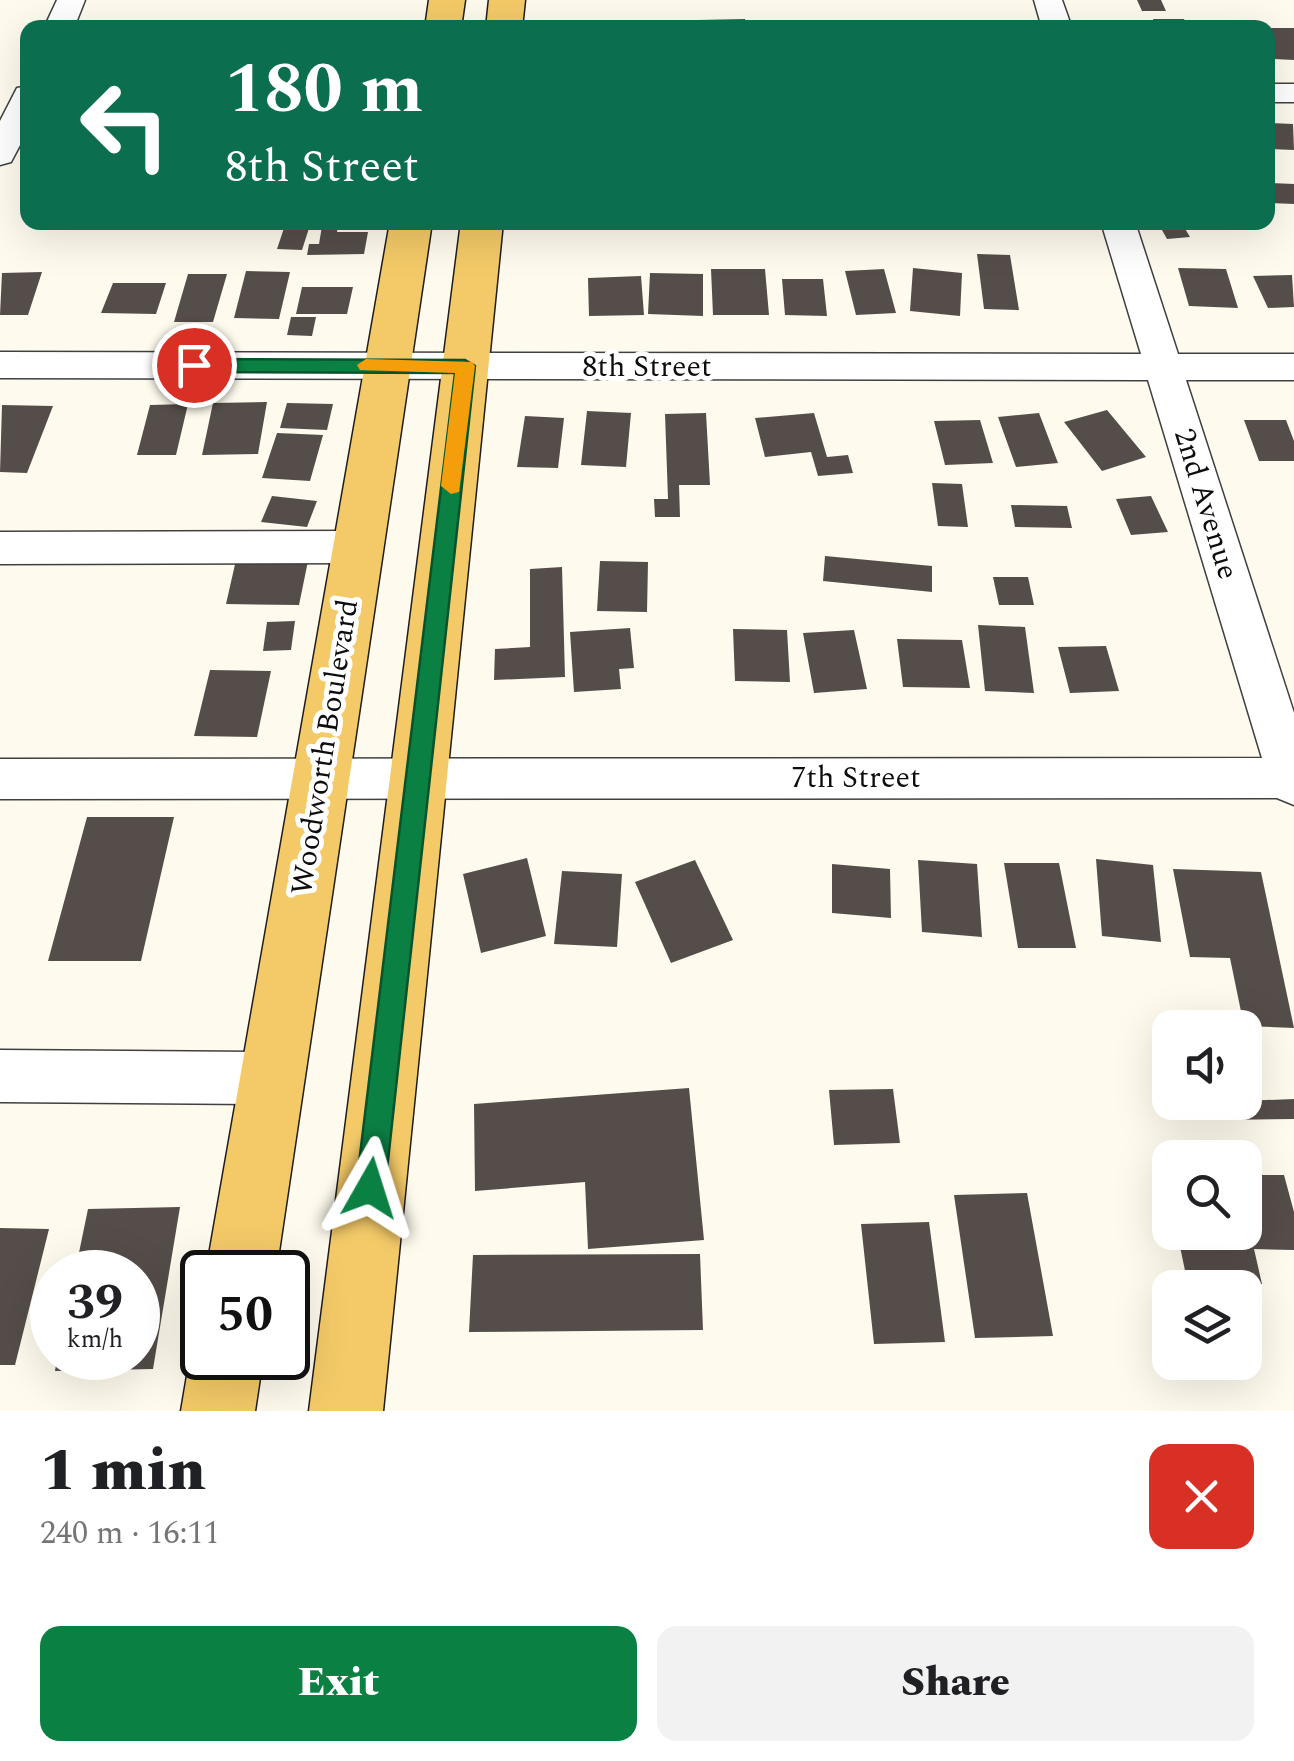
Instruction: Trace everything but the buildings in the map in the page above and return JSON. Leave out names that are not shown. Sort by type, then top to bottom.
[{"type":"main road","name":"Woodworth Boulevard","points":[[245,1250],[410,230]]},
{"type":"main road","points":[[346,1411],[481,230]]},
{"type":"main road","points":[[218,1411],[223,1380]]},
{"type":"street","points":[[0,155],[20,111]]},
{"type":"street","name":"2nd Avenue","points":[[1120,230],[1293,781]]},
{"type":"street","name":"8th Street","points":[[0,366],[1294,368]]},
{"type":"street","points":[[0,548],[358,547]]},
{"type":"street","name":"7th Street","points":[[0,778],[1293,781]]},
{"type":"street","points":[[0,1076],[272,1078]]},
{"type":"slow traffic","points":[[366,365],[465,366],[451,486]]},
{"type":"route","points":[[194,365],[465,366],[370,1188]]}]
